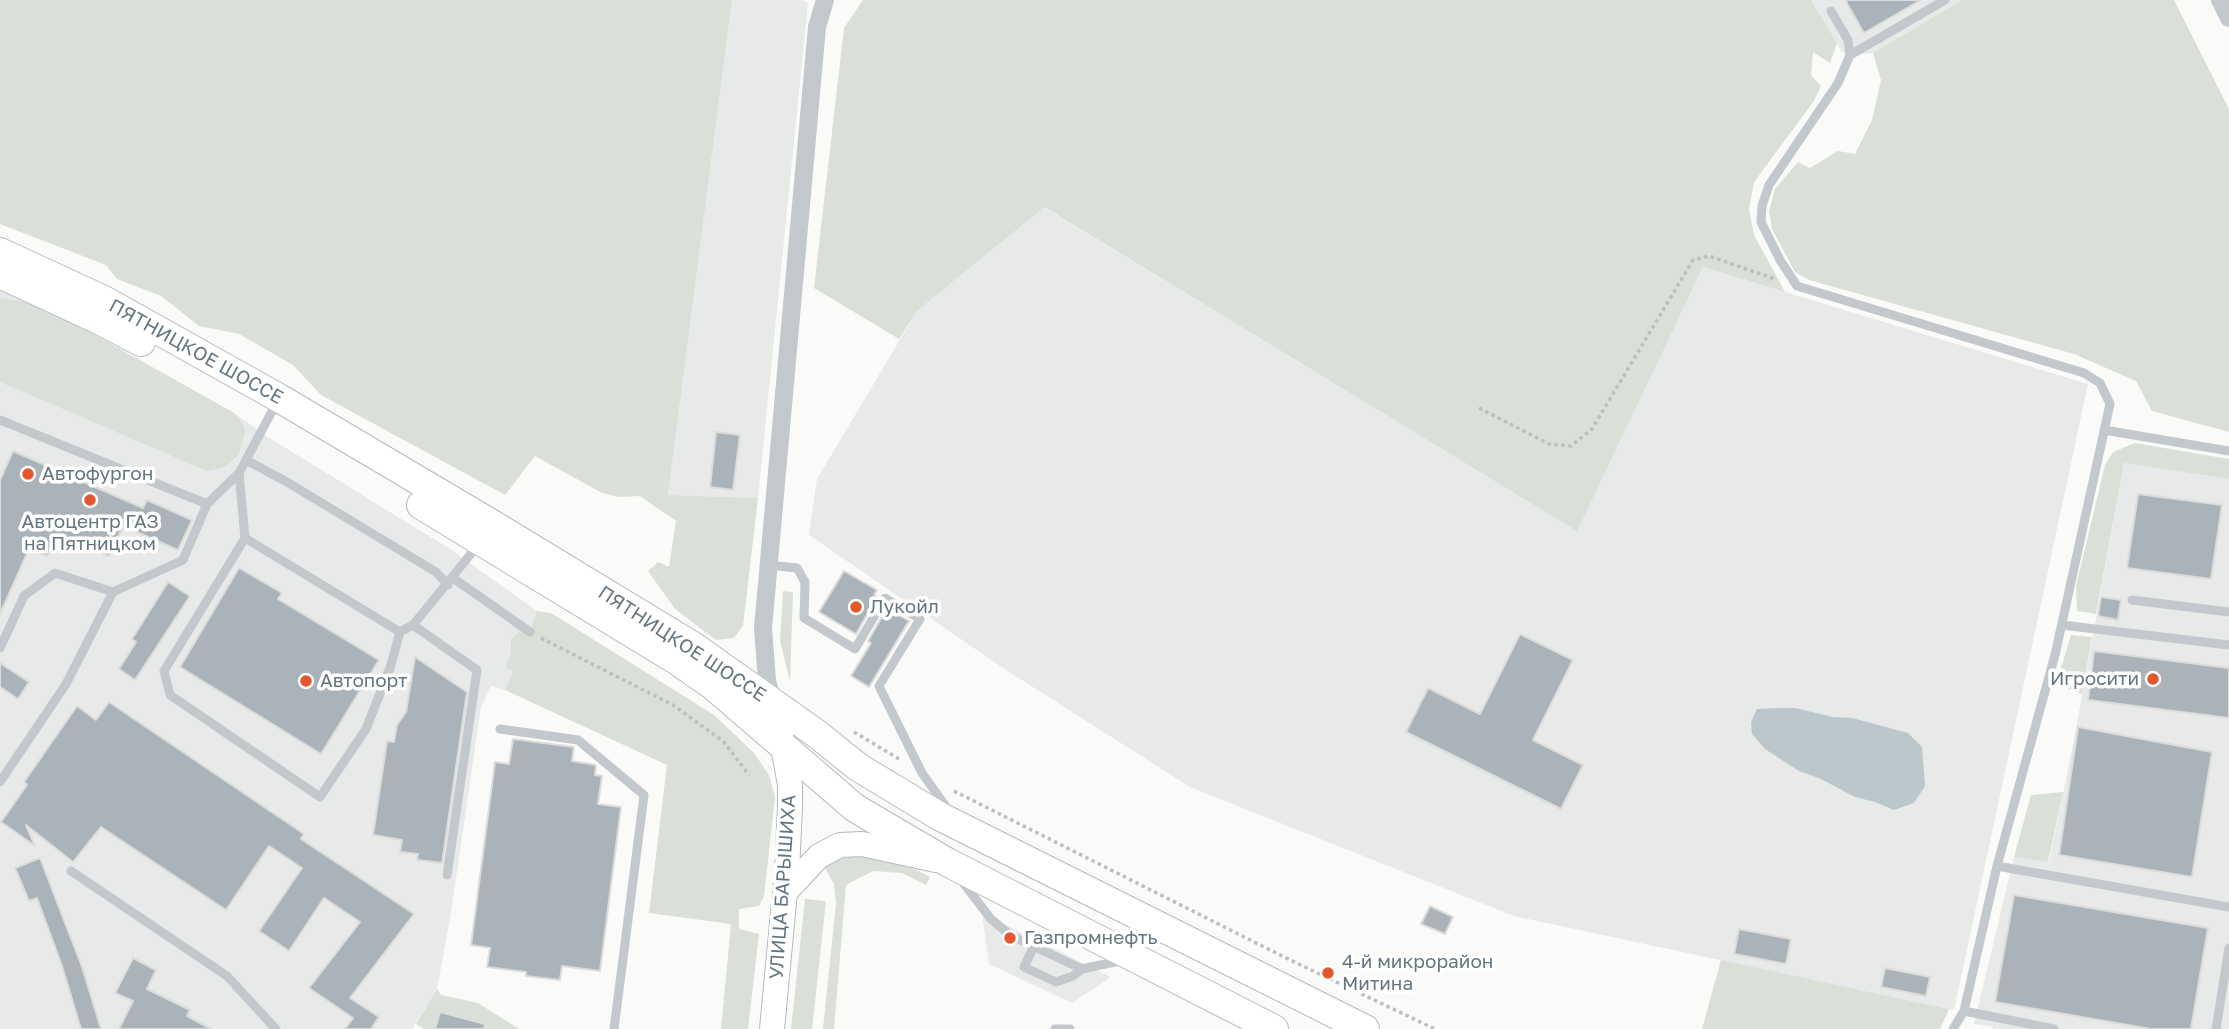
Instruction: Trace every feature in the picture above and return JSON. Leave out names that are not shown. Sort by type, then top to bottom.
[{"type":"main road","name":"ПЯТНИЦКОЕ ШОССЕ","points":[[0,252],[104,300],[482,540],[677,660],[712,685],[792,765],[855,808],[947,862],[1274,1029]]},
{"type":"main road","name":"ПЯТНИЦКОЕ ШОССЕ","points":[[0,274],[275,407],[492,524],[693,646],[817,734],[858,767],[967,830],[1365,1029]]},
{"type":"main road","name":"УЛИЦА БАРЫШИХА","points":[[772,1029],[786,891],[792,765],[774,704]]},
{"type":"main road","points":[[792,765],[821,756],[836,758],[858,767]]},
{"type":"main road","points":[[786,891],[819,856],[851,843],[947,862]]},
{"type":"street","points":[[774,704],[767,681],[763,628],[817,27],[825,0]]},
{"type":"street","points":[[2220,0],[2229,18]]},
{"type":"lane","points":[[1850,55],[1945,0]]},
{"type":"lane","points":[[1831,11],[1848,40],[1850,55],[1838,83],[1769,185],[1762,206],[1761,222],[1797,286],[2084,373],[2100,383],[2110,404],[2062,625],[1997,866],[1964,1011],[1953,1029]]},
{"type":"lane","points":[[0,782],[66,684],[113,592],[183,559],[207,504],[239,474],[275,407]]},
{"type":"lane","points":[[0,420],[207,504]]},
{"type":"lane","points":[[2105,430],[2229,451]]},
{"type":"lane","points":[[246,460],[436,572],[530,632]]},
{"type":"lane","points":[[239,474],[246,538],[164,671],[170,695],[320,797],[366,729],[390,668],[400,632],[414,625],[482,540]]},
{"type":"lane","points":[[246,538],[400,632]]},
{"type":"lane","points":[[768,565],[797,568],[805,582],[804,618],[855,649],[886,598],[920,619],[879,686],[922,773],[941,801],[967,830]]},
{"type":"lane","points":[[0,648],[24,596],[55,573],[113,592]]},
{"type":"lane","points":[[2132,600],[2229,612]]},
{"type":"lane","points":[[414,625],[477,670],[447,875]]},
{"type":"lane","points":[[2062,625],[2229,645]]},
{"type":"lane","points":[[500,729],[578,740],[644,795],[614,1029]]},
{"type":"lane","points":[[947,862],[991,919],[1010,935],[1082,968]]},
{"type":"lane","points":[[1997,866],[2229,907]]},
{"type":"lane","points":[[71,872],[228,976],[276,1029]]},
{"type":"lane","points":[[1034,946],[1024,967],[1056,982],[1073,976],[1082,968],[1133,958]]},
{"type":"lane","points":[[2216,1029],[2229,948]]},
{"type":"lane","points":[[1964,1011],[2054,1029]]},
{"type":"lane","points":[[1055,1029],[1070,1029]]},
{"type":"path","points":[[1479,408],[1549,444],[1571,446],[1592,429],[1693,260],[1709,256],[1797,286]]},
{"type":"path","points":[[530,632],[673,705],[723,741],[749,775]]},
{"type":"path","points":[[852,731],[922,773]]},
{"type":"path","points":[[953,791],[1284,957],[1435,1029]]},
{"type":"shaded area","points":[[0,0],[732,0],[668,495],[758,498],[743,626],[734,638],[716,640],[675,609],[648,571],[658,562],[669,567],[676,521],[640,496],[619,497],[602,493],[535,456],[505,495],[321,395],[293,365],[239,334],[199,326],[161,296],[117,279],[106,265],[0,224]]},
{"type":"shaded area","points":[[732,0],[802,0],[808,3],[758,498],[668,495]]},
{"type":"shaded area","points":[[863,0],[1811,0],[1837,43],[1830,63],[1813,52],[1811,75],[1821,86],[1814,101],[1754,182],[1749,209],[1754,235],[1785,292],[1703,267],[1577,531],[1044,207],[917,311],[899,339],[814,288],[844,28]]},
{"type":"shaded area","points":[[1811,0],[1962,0],[1873,53],[1850,55],[1842,52]]},
{"type":"shaded area","points":[[1962,0],[2174,0],[2229,109],[2229,432],[2152,411],[2136,381],[2074,354],[1809,280],[1795,272],[1772,229],[1769,211],[1775,189],[1798,162],[1810,168],[1838,151],[1855,154],[1872,120],[1881,80],[1873,53]]},
{"type":"shaded area","points":[[1043,207],[1576,530],[1703,267],[2088,384],[1954,1010],[1514,916],[1190,787],[1003,668],[809,535],[817,479],[917,311]]},
{"type":"shaded area","points":[[0,290],[88,331],[234,413],[268,437],[450,549],[537,611],[505,690],[491,686],[481,707],[437,989],[412,1029],[0,1029]]},
{"type":"shaded area","points":[[0,298],[30,303],[88,331],[234,413],[245,431],[239,454],[225,467],[207,471],[0,382]]},
{"type":"shaded area","points":[[2135,443],[2229,459],[2229,479],[2124,463],[2096,614],[2077,611],[2076,586],[2105,465],[2113,452]]},
{"type":"shaded area","points":[[2124,463],[2229,479],[2229,1029],[1993,1029],[1974,1024],[2014,857],[2049,862]]},
{"type":"shaded area","points":[[783,591],[793,592],[790,682],[780,640]]},
{"type":"shaded area","points":[[537,611],[551,613],[714,715],[754,753],[769,775],[775,797],[764,896],[759,906],[739,909],[739,929],[759,934],[748,1029],[721,1029],[731,924],[649,913],[667,765],[505,690],[513,671],[505,667],[511,654],[511,640],[521,630],[531,627]]},
{"type":"shaded area","points":[[2071,635],[2092,637],[2082,694],[2066,688],[2059,675]]},
{"type":"shaded area","points":[[1795,708],[1833,717],[1852,718],[1908,733],[1922,747],[1925,786],[1914,803],[1894,810],[1855,797],[1799,771],[1765,749],[1752,734],[1751,722],[1757,709]]},
{"type":"shaded area","points":[[2063,792],[2048,862],[2014,857],[2031,795]]},
{"type":"shaded area","points":[[878,851],[930,877],[926,885],[902,873],[873,871],[846,885],[834,1029],[823,1029],[836,903],[834,884],[819,862],[828,855]]},
{"type":"shaded area","points":[[805,899],[826,901],[812,1029],[791,1029]]},
{"type":"shaded area","name":"Газпромнефть","points":[[982,913],[1111,977],[1072,1003],[989,964]]},
{"type":"shaded area","points":[[1721,960],[1949,1009],[1940,1029],[1702,1029]]},
{"type":"shaded area","points":[[437,989],[441,995],[478,1003],[519,1029],[424,1029],[416,1024]]},
{"type":"building","points":[[1845,0],[1921,0],[1864,33]]},
{"type":"building","points":[[716,432],[740,435],[733,490],[710,487]]},
{"type":"building","points":[[13,451],[143,508],[147,500],[192,520],[178,550],[123,526],[109,556],[57,534],[47,556],[29,549],[0,614],[0,480]]},
{"type":"building","points":[[2138,494],[2222,505],[2211,579],[2127,568]]},
{"type":"building","name":"Автопорт","points":[[239,568],[282,593],[278,599],[379,660],[321,754],[180,667]]},
{"type":"building","points":[[844,571],[877,590],[874,595],[877,597],[856,634],[819,612]]},
{"type":"building","points":[[168,582],[190,596],[135,680],[119,669],[136,642],[132,639]]},
{"type":"building","points":[[2101,597],[2121,600],[2118,620],[2098,616]]},
{"type":"building","points":[[887,608],[909,621],[869,687],[851,676],[871,643],[868,641]]},
{"type":"building","points":[[1520,634],[1573,660],[1533,740],[1583,765],[1561,809],[1406,732],[1428,688],[1480,714]]},
{"type":"building","points":[[2094,651],[2229,668],[2229,718],[2088,700]]},
{"type":"building","points":[[415,657],[467,692],[442,863],[417,860],[418,854],[400,852],[402,840],[373,835],[387,741],[394,742],[397,725],[406,712]]},
{"type":"building","points":[[0,663],[29,682],[18,699],[0,687]]},
{"type":"building","points":[[109,702],[304,834],[301,839],[414,914],[350,998],[379,1017],[371,1029],[345,1029],[353,1018],[309,988],[360,922],[324,898],[289,951],[259,931],[302,868],[269,846],[226,910],[101,827],[73,862],[26,825],[35,846],[1,822],[27,785],[24,782],[77,706],[96,720]]},
{"type":"building","points":[[2078,727],[2212,752],[2192,877],[2059,855]]},
{"type":"building","points":[[513,739],[574,747],[572,761],[596,765],[595,775],[602,776],[598,804],[621,807],[600,971],[562,966],[560,980],[526,976],[526,972],[487,967],[490,948],[471,945],[495,762],[509,764]]},
{"type":"building","points":[[40,858],[82,967],[101,1029],[81,1029],[37,898],[29,901],[15,868]]},
{"type":"building","points":[[2014,895],[2208,928],[2191,1029],[2151,1029],[1995,1002]]},
{"type":"building","points":[[1430,906],[1453,917],[1445,934],[1421,924]]},
{"type":"building","points":[[1739,929],[1791,939],[1786,964],[1734,954]]},
{"type":"building","points":[[133,958],[156,970],[147,989],[190,1010],[187,1016],[211,1029],[119,1029],[133,1001],[115,993]]},
{"type":"building","points":[[1885,968],[1930,977],[1926,996],[1881,987]]},
{"type":"building","points":[[440,1012],[485,1024],[484,1029],[435,1029]]},
{"type":"place","name":"Автофургон","points":[[28,474]]},
{"type":"place","name":"Автоцентр ГАЗ на Пятницком","points":[[90,500]]},
{"type":"place","name":"Лукойл","points":[[856,607]]},
{"type":"place","name":"Игросити","points":[[2153,679]]},
{"type":"place","name":"Автопорт","points":[[306,681]]},
{"type":"place","name":"Газпромнефть","points":[[1010,938]]},
{"type":"place","name":"4-й микрорайон Митина","points":[[1328,973]]}]
